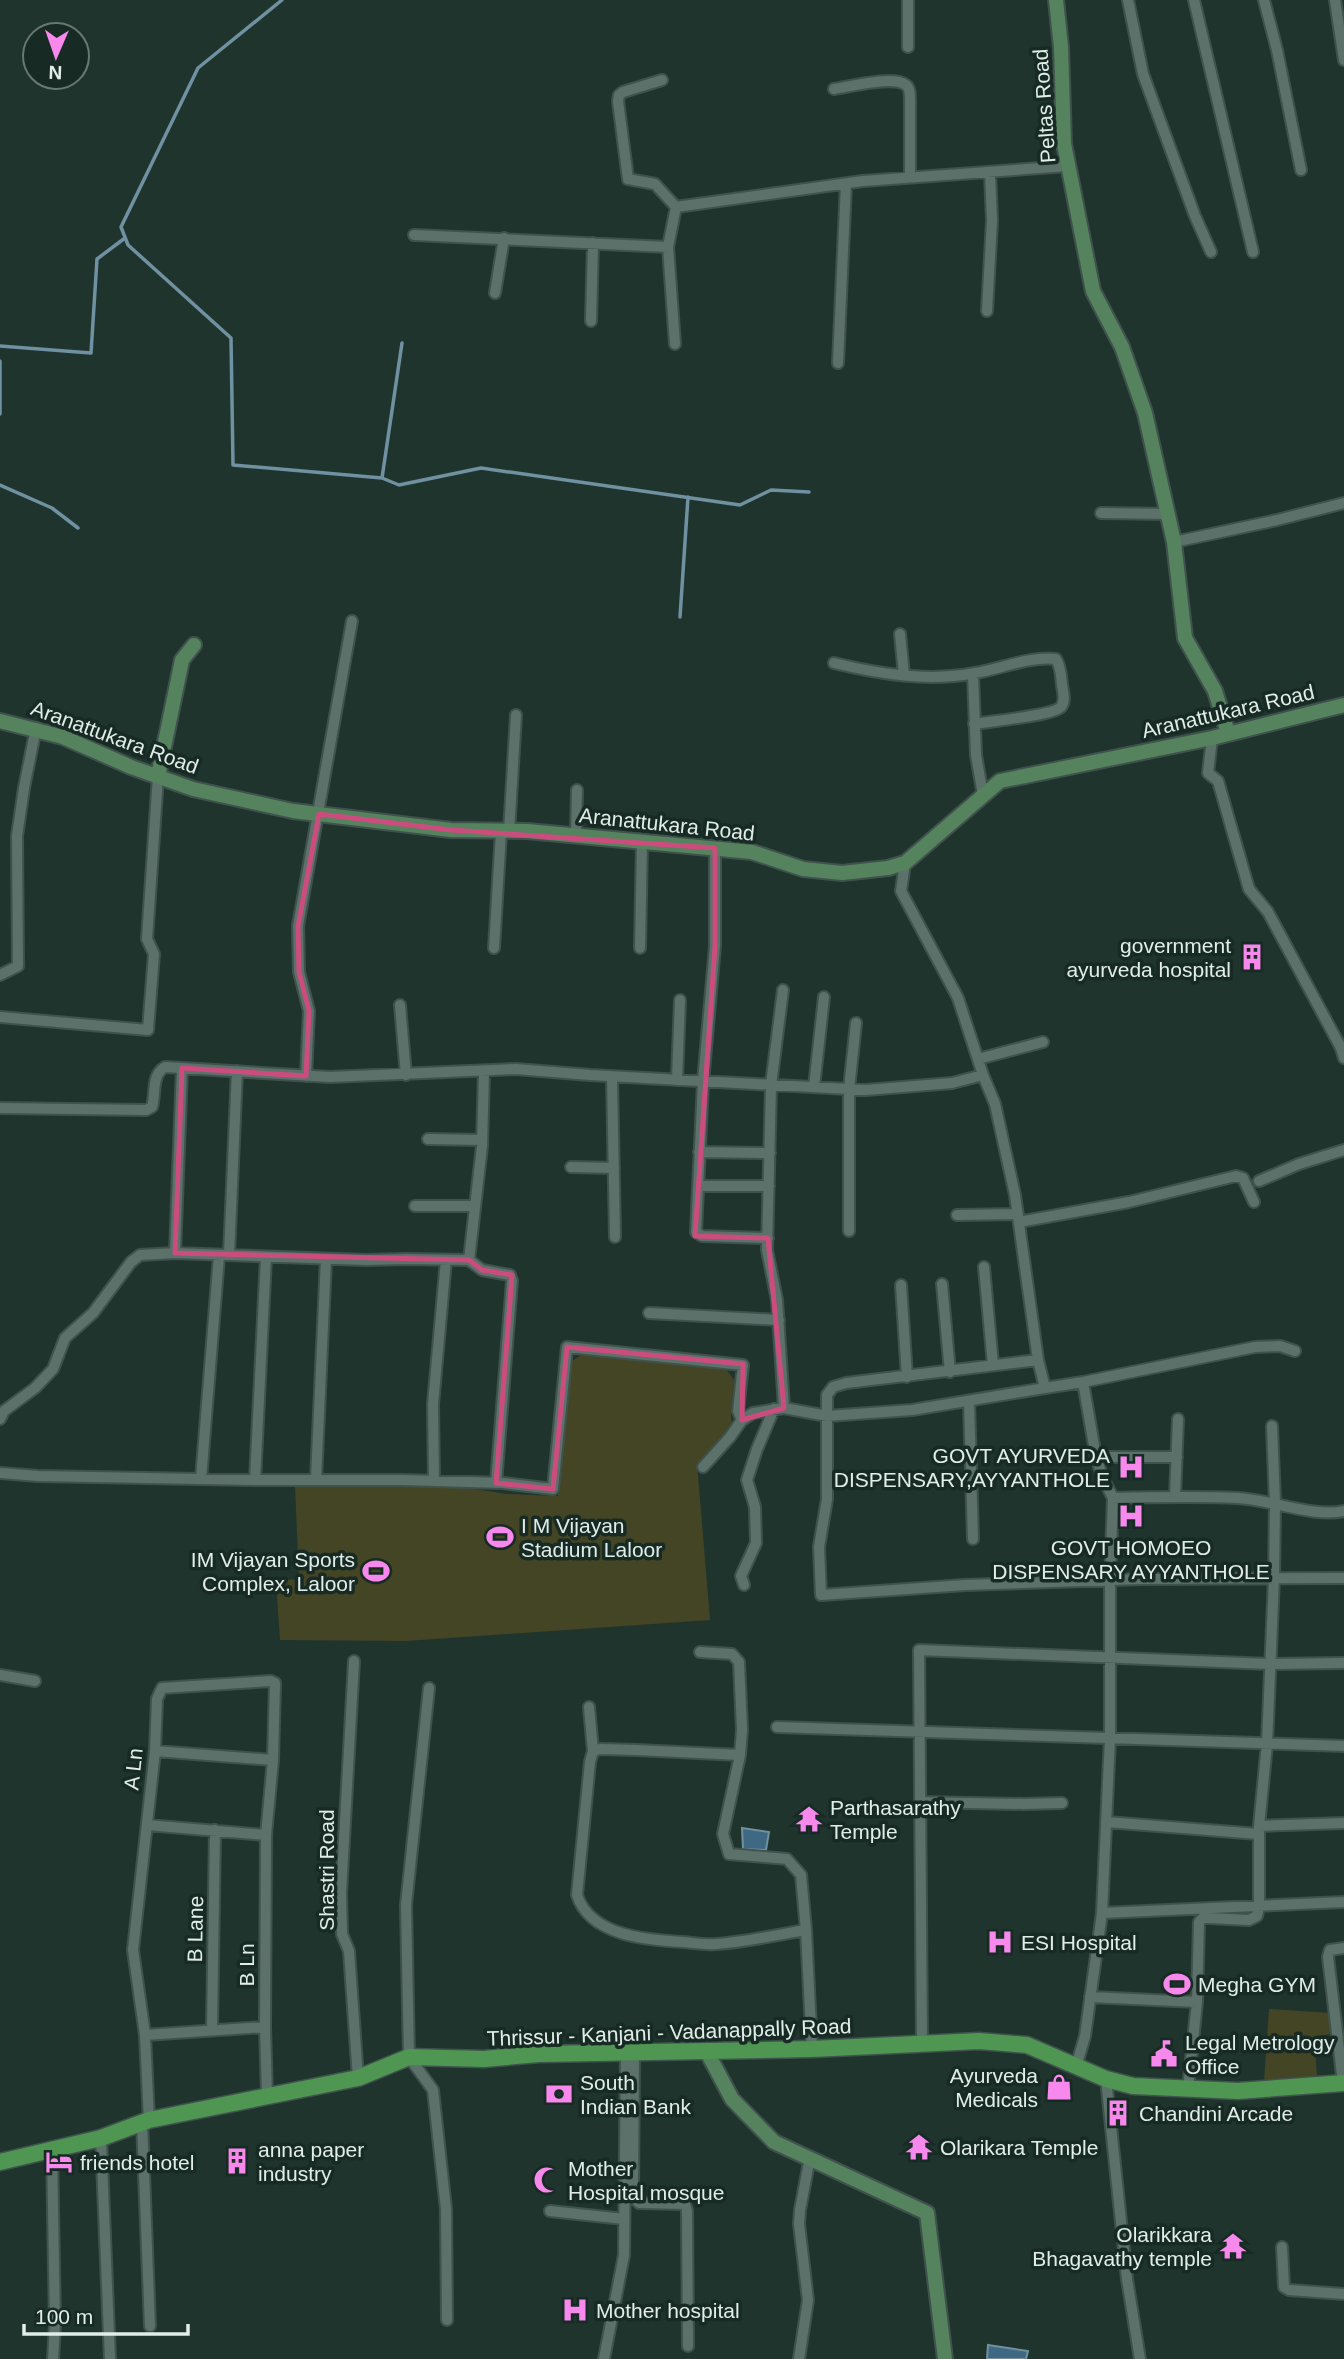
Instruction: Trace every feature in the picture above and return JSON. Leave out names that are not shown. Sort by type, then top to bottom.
[{"type":"main road","name":"Peltas Road","points":[[1056,0],[1061,47],[1064,144],[1093,291],[1122,347],[1140,400],[1169,514],[1185,638],[1215,691],[1228,733]]},
{"type":"main road","points":[[158,776],[182,660],[194,645]]},
{"type":"main road","name":"Aranattukara Road","points":[[0,721],[63,737],[131,767],[193,789],[293,811],[452,830],[576,835],[752,852],[803,869],[842,873],[888,868],[905,863],[1000,780],[1212,738],[1344,705]]},
{"type":"main road","name":"Thrissur - Kanjani - Vadanappally Road","points":[[0,2162],[101,2138],[145,2121],[358,2078],[409,2057],[484,2059],[539,2054],[707,2052],[1009,2042],[1027,2045],[1106,2079],[1133,2086],[1238,2091],[1344,2082]]},
{"type":"main road","points":[[707,2052],[732,2099],[774,2141],[927,2213],[945,2359]]},
{"type":"street","points":[[908,0],[908,47]]},
{"type":"street","points":[[1128,0],[1143,74],[1211,252]]},
{"type":"street","points":[[1194,0],[1253,252]]},
{"type":"street","points":[[1264,0],[1301,170]]},
{"type":"street","points":[[1335,0],[1343,38],[1344,60]]},
{"type":"street","points":[[662,80],[623,92],[619,94],[618,101],[628,179],[655,184],[676,207]]},
{"type":"street","points":[[834,89],[896,81],[909,89],[910,177]]},
{"type":"street","points":[[676,207],[910,177],[1068,166]]},
{"type":"street","points":[[987,311],[992,220],[990,173]]},
{"type":"street","points":[[838,363],[846,184]]},
{"type":"street","points":[[675,344],[668,247],[676,207]]},
{"type":"street","points":[[414,235],[668,247]]},
{"type":"street","points":[[495,293],[504,238]]},
{"type":"street","points":[[591,321],[593,243]]},
{"type":"street","points":[[1174,542],[1344,503]]},
{"type":"street","points":[[1101,513],[1169,514]]},
{"type":"street","points":[[306,1076],[309,1011],[299,972],[298,926],[352,621]]},
{"type":"street","points":[[900,634],[904,675]]},
{"type":"street","points":[[834,663],[904,675],[973,674],[1040,659],[1056,659],[1060,669],[1064,703],[1055,711],[974,724]]},
{"type":"street","points":[[973,674],[976,755],[983,795]]},
{"type":"street","points":[[494,948],[516,715]]},
{"type":"street","points":[[0,975],[18,965],[17,836],[36,729]]},
{"type":"street","points":[[1212,738],[1208,773],[1218,781],[1249,890],[1268,912],[1339,1035],[1344,1058]]},
{"type":"street","points":[[0,1017],[148,1030],[154,954],[147,939],[158,776]]},
{"type":"street","points":[[576,835],[577,790]]},
{"type":"street","points":[[640,948],[642,841]]},
{"type":"street","points":[[715,848],[715,946],[703,1082],[696,1232],[702,1236],[768,1238]]},
{"type":"street","points":[[905,863],[901,891],[958,998],[995,1104],[1018,1218],[1038,1360],[1045,1388]]},
{"type":"street","points":[[744,1585],[741,1576],[756,1543],[755,1507],[747,1480],[757,1449],[779,1409],[778,1300],[767,1250],[771,1085],[783,990]]},
{"type":"street","points":[[814,1087],[824,997]]},
{"type":"street","points":[[677,1080],[680,1000]]},
{"type":"street","points":[[400,1005],[406,1075]]},
{"type":"street","points":[[849,1231],[849,1089],[856,1023]]},
{"type":"street","points":[[978,1059],[1043,1042]]},
{"type":"street","points":[[0,1108],[146,1110],[152,1107],[155,1077],[165,1067],[330,1077],[516,1069],[612,1077],[866,1090],[952,1083],[983,1075]]},
{"type":"street","points":[[175,1253],[182,1068]]},
{"type":"street","points":[[201,1479],[224,1256],[237,1071]]},
{"type":"street","points":[[468,1260],[482,1140],[484,1071]]},
{"type":"street","points":[[612,1077],[615,1237]]},
{"type":"street","points":[[428,1139],[482,1140]]},
{"type":"street","points":[[1259,1181],[1299,1164],[1344,1150]]},
{"type":"street","points":[[699,1152],[770,1153]]},
{"type":"street","points":[[571,1167],[614,1168]]},
{"type":"street","points":[[957,1215],[1018,1218],[1129,1202],[1236,1176],[1243,1178],[1254,1202]]},
{"type":"street","points":[[698,1186],[769,1186]]},
{"type":"street","points":[[415,1206],[475,1206]]},
{"type":"street","points":[[0,1419],[4,1411],[35,1388],[53,1369],[65,1338],[93,1313],[131,1262],[140,1255],[175,1253],[326,1259],[468,1260],[482,1270],[510,1275],[512,1281],[496,1483]]},
{"type":"street","points":[[255,1480],[266,1257]]},
{"type":"street","points":[[316,1479],[326,1259]]},
{"type":"street","points":[[434,1481],[433,1405],[446,1260]]},
{"type":"street","points":[[984,1267],[993,1365]]},
{"type":"street","points":[[942,1284],[950,1372]]},
{"type":"street","points":[[901,1285],[907,1377]]},
{"type":"street","points":[[649,1313],[779,1321]]},
{"type":"street","points":[[703,1467],[742,1420],[753,1413],[779,1409],[827,1416],[912,1410],[1083,1382],[1255,1347],[1280,1346],[1295,1351]]},
{"type":"street","points":[[0,1473],[38,1476],[434,1481],[496,1483],[553,1489],[567,1347],[743,1365],[738,1411],[742,1420]]},
{"type":"street","points":[[1038,1360],[846,1383],[833,1387],[827,1395],[827,1499],[820,1547],[821,1595],[965,1585],[1110,1580],[1344,1578]]},
{"type":"street","points":[[1076,2067],[1085,2036],[1102,1913],[1110,1738],[1113,1498],[1096,1457],[1083,1382]]},
{"type":"street","points":[[969,1401],[973,1539]]},
{"type":"street","points":[[1175,1497],[1178,1419]]},
{"type":"street","points":[[1188,2089],[1197,2002],[1199,1922],[1203,1918],[1249,1920],[1257,1916],[1259,1906],[1259,1830],[1267,1744],[1274,1578],[1272,1426]]},
{"type":"street","points":[[1096,1457],[1177,1457]]},
{"type":"street","points":[[1113,1498],[1238,1498],[1336,1513],[1344,1511]]},
{"type":"street","points":[[922,2044],[919,1650],[1270,1664],[1344,1663]]},
{"type":"street","points":[[700,1652],[732,1654],[739,1662],[742,1730],[740,1755],[723,1834],[729,1854],[787,1858],[801,1875],[812,2049]]},
{"type":"street","name":"Shastri Road","points":[[354,1661],[341,1892],[342,1934],[349,1951],[358,2078]]},
{"type":"street","points":[[0,1675],[35,1681]]},
{"type":"street","name":"A Ln","points":[[150,2326],[145,2035],[133,1950],[155,1751],[157,1699],[162,1688],[271,1681],[275,1683],[273,1760],[266,1835]]},
{"type":"street","points":[[429,1688],[406,1905],[409,2057],[433,2090],[446,2209],[447,2320]]},
{"type":"street","points":[[589,1707],[593,1751],[577,1895],[581,1906],[602,1925],[640,1938],[713,1944],[806,1930]]},
{"type":"street","points":[[778,1727],[1344,1746]]},
{"type":"street","points":[[593,1751],[600,1749],[740,1755]]},
{"type":"street","points":[[155,1751],[273,1760]]},
{"type":"street","points":[[920,1802],[1062,1803]]},
{"type":"street","points":[[1107,1822],[1259,1830],[1344,1824]]},
{"type":"street","points":[[146,1825],[266,1835]]},
{"type":"street","name":"B Lane","points":[[212,2029],[215,1830]]},
{"type":"street","name":"B Ln","points":[[266,1835],[267,2095]]},
{"type":"street","points":[[1102,1913],[1344,1902]]},
{"type":"street","points":[[1344,1948],[1330,1950],[1328,1957],[1344,2082]]},
{"type":"street","points":[[1090,1997],[1197,2002]]},
{"type":"street","points":[[145,2035],[265,2027]]},
{"type":"street","points":[[604,2359],[624,2255],[630,2053]]},
{"type":"street","points":[[630,2053],[633,2197],[639,2203],[685,2204],[688,2346]]},
{"type":"street","points":[[1106,2079],[1127,2279],[1140,2359]]},
{"type":"street","points":[[101,2138],[110,2359]]},
{"type":"street","points":[[52,2149],[55,2325],[53,2359]]},
{"type":"street","points":[[799,2359],[808,2300],[799,2224],[810,2157]]},
{"type":"street","points":[[550,2210],[624,2220]]},
{"type":"street","points":[[1282,2247],[1284,2287],[1289,2290],[1344,2294]]},
{"type":"highlighted area","points":[[319,814],[451,830],[715,848],[715,946],[695,1236],[768,1238],[784,1408],[742,1420],[743,1364],[567,1347],[553,1489],[496,1483],[512,1275],[482,1270],[469,1260],[175,1253],[182,1068],[306,1076],[309,1011],[299,972],[298,926]]},
{"type":"green space","name":"I M Vijayan Stadium Laloor","points":[[581,1355],[726,1369],[734,1380],[732,1428],[705,1459],[697,1463],[710,1620],[406,1641],[280,1640],[276,1581],[299,1579],[295,1486],[455,1486],[507,1494],[558,1496],[572,1361]]},
{"type":"green space","points":[[1269,2009],[1331,2013],[1331,2034],[1314,2037],[1317,2076],[1264,2083]]},
{"type":"water","points":[[742,1828],[769,1832],[766,1850],[743,1849]]},
{"type":"water","points":[[988,2345],[1028,2351],[1026,2359],[987,2359]]},
{"type":"waterway","points":[[282,0],[198,68],[121,227],[128,245],[231,338],[233,465],[382,478],[399,485],[481,468],[740,505],[771,490],[809,492]]},
{"type":"waterway","points":[[0,346],[91,353],[97,259],[125,238]]},
{"type":"waterway","points":[[382,478],[402,343]]},
{"type":"waterway","points":[[0,361],[0,414]]},
{"type":"waterway","points":[[0,485],[52,508],[78,528]]},
{"type":"waterway","points":[[680,617],[688,497]]},
{"type":"place","name":"government ayurveda hospital","points":[[1252,957]]},
{"type":"place","name":"GOVT AYURVEDA DISPENSARY,AYYANTHOLE","points":[[1131,1467]]},
{"type":"place","name":"GOVT HOMOEO DISPENSARY AYYANTHOLE","points":[[1131,1516]]},
{"type":"place","name":"I M Vijayan Stadium Laloor","points":[[500,1537]]},
{"type":"place","name":"IM Vijayan Sports Complex, Laloor","points":[[376,1571]]},
{"type":"place","name":"Parthasarathy Temple","points":[[809,1819]]},
{"type":"place","name":"ESI Hospital","points":[[1000,1942]]},
{"type":"place","name":"Megha GYM","points":[[1177,1984]]},
{"type":"place","name":"Legal Metrology Office","points":[[1164,2054]]},
{"type":"place","name":"Ayurveda Medicals","points":[[1059,2087]]},
{"type":"place","name":"South Indian Bank","points":[[559,2094]]},
{"type":"place","name":"Chandini Arcade","points":[[1118,2113]]},
{"type":"place","name":"Olarikara Temple","points":[[919,2147]]},
{"type":"place","name":"anna paper industry","points":[[237,2161]]},
{"type":"place","name":"friends hotel","points":[[59,2162]]},
{"type":"place","name":"Mother Hospital mosque","points":[[547,2180]]},
{"type":"place","name":"Olarikkara Bhagavathy temple","points":[[1233,2246]]},
{"type":"place","name":"Mother hospital","points":[[575,2310]]}]
